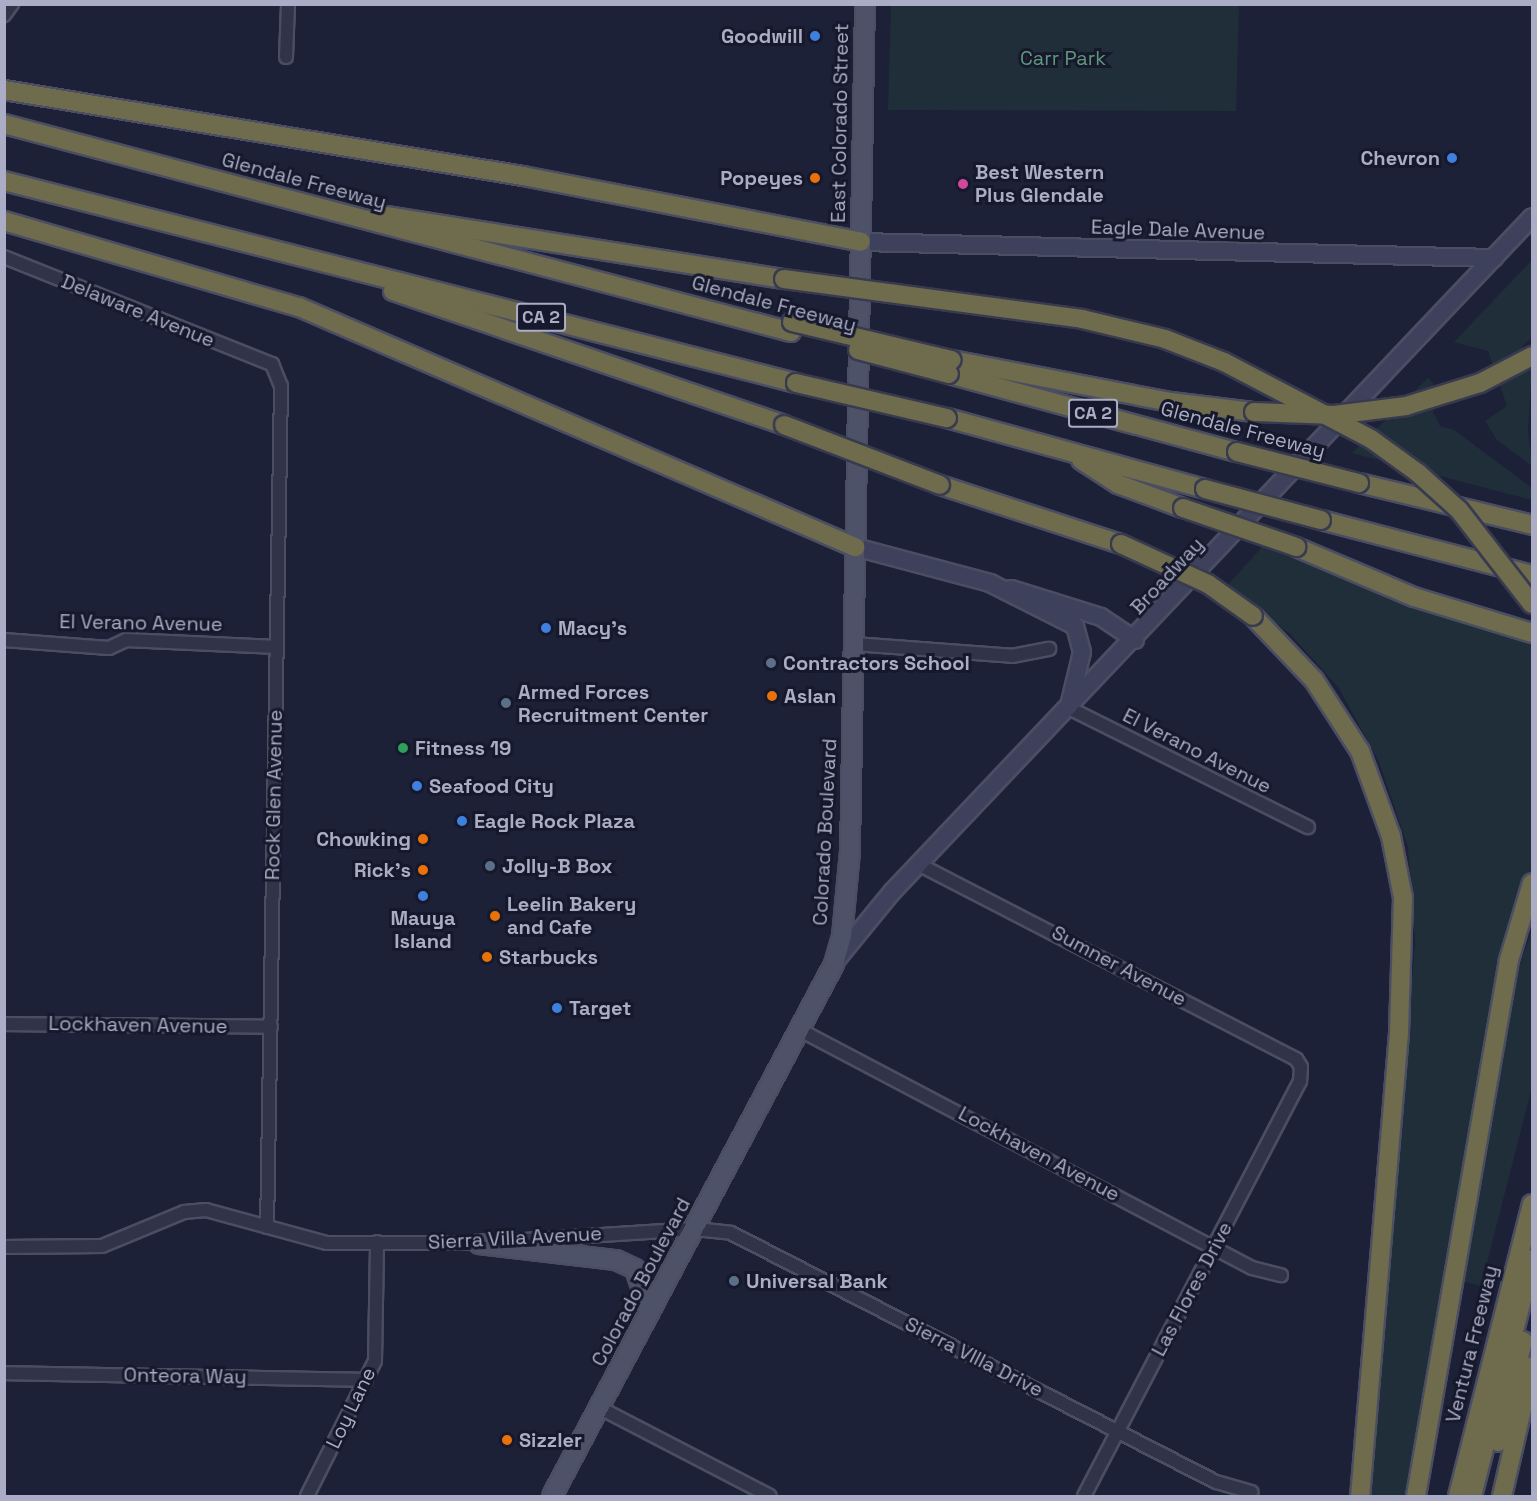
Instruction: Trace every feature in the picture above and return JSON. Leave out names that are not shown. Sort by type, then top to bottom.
[{"type":"highway","points":[[4,90],[523,176],[861,242]]},
{"type":"highway","name":"Glendale Freeway","points":[[4,124],[639,292],[950,367],[1237,452],[1533,525]]},
{"type":"highway","name":"CA 2","points":[[4,181],[796,383],[947,418],[1205,489],[1533,575]]},
{"type":"highway","points":[[304,203],[784,279],[1082,319],[1166,339],[1224,362],[1371,438],[1418,473],[1459,510],[1533,604]]},
{"type":"highway","points":[[4,220],[298,307],[855,546]]},
{"type":"highway","points":[[286,254],[784,425],[940,485],[1121,544],[1208,584],[1253,616],[1314,680],[1360,751],[1390,836],[1403,898],[1399,1034],[1360,1497]]},
{"type":"highway","points":[[950,367],[1171,402],[1254,412],[1334,415],[1406,406],[1480,383],[1533,356]]},
{"type":"highway","points":[[1070,452],[1118,484],[1296,547],[1414,597],[1533,633]]},
{"type":"highway","points":[[1416,1497],[1507,970],[1533,884]]},
{"type":"highway","name":"Ventura Freeway","points":[[1458,1497],[1533,1204]]},
{"type":"highway","points":[[1472,1497],[1533,1260]]},
{"type":"highway","points":[[1484,1497],[1533,1306]]},
{"type":"highway","points":[[1502,1497],[1533,1366]]},
{"type":"main road","name":"East Colorado Street","points":[[861,242],[865,4]]},
{"type":"main road","name":"Broadway","points":[[834,964],[857,930],[1135,640],[1533,217]]},
{"type":"main road","name":"Eagle Dale Avenue","points":[[861,242],[1494,258]]},
{"type":"main road","name":"Colorado Boulevard","points":[[552,1497],[834,964],[848,897],[861,242]]},
{"type":"main road","points":[[855,546],[990,583],[1101,617],[1135,640]]},
{"type":"main road","points":[[990,583],[1074,626],[1082,652],[1069,708]]},
{"type":"main road","points":[[479,1244],[616,1260],[635,1269],[650,1313]]},
{"type":"street","points":[[4,15],[12,4]]},
{"type":"street","points":[[286,57],[288,4]]},
{"type":"street","name":"Delaware Avenue","points":[[4,257],[272,364]]},
{"type":"street","name":"Rock Glen Avenue","points":[[267,1227],[281,386],[272,364]]},
{"type":"street","name":"El Verano Avenue","points":[[4,640],[108,648],[126,640],[277,647]]},
{"type":"street","points":[[854,644],[1012,656],[1048,649]]},
{"type":"street","name":"El Verano Avenue","points":[[1069,708],[1308,827]]},
{"type":"street","name":"Sumner Avenue","points":[[920,865],[1296,1059],[1300,1081]]},
{"type":"street","name":"Lockhaven Avenue","points":[[4,1024],[271,1027]]},
{"type":"street","name":"Lockhaven Avenue","points":[[798,1029],[1252,1268],[1281,1275]]},
{"type":"street","name":"Las Flores Drive","points":[[1084,1497],[1300,1081]]},
{"type":"street","points":[[4,1247],[102,1246],[184,1212],[227,1213],[267,1227]]},
{"type":"street","name":"Sierra Villa Avenue","points":[[267,1227],[299,1239],[479,1244],[695,1229]]},
{"type":"street","name":"Sierra VIlla Drive","points":[[695,1229],[731,1233],[1216,1482],[1252,1492]]},
{"type":"street","name":"Loy Lane","points":[[307,1497],[366,1380],[375,1355],[377,1242]]},
{"type":"street","name":"Onteora Way","points":[[4,1373],[366,1380]]},
{"type":"street","points":[[600,1408],[770,1497]]},
{"type":"green space","name":"Carr Park","points":[[891,5],[1239,5],[1236,111],[888,110]]},
{"type":"green space","points":[[1532,260],[1532,338],[1522,346],[1532,366],[1528,431],[1532,466],[1497,440],[1485,421],[1507,406],[1488,351],[1454,342]]},
{"type":"green space","points":[[1428,378],[1435,386],[1433,412],[1440,426],[1454,430],[1532,488],[1532,500],[1352,453]]},
{"type":"green space","points":[[1262,547],[1421,607],[1532,639],[1532,867],[1500,956],[1405,1496],[1367,1496],[1415,943],[1408,847],[1379,762],[1339,688],[1289,633],[1226,587]]},
{"type":"green space","points":[[1532,929],[1532,1087],[1481,1286],[1462,1281],[1519,968]]},
{"type":"place","name":"Goodwill","points":[[815,36]]},
{"type":"place","name":"Chevron","points":[[1452,158]]},
{"type":"place","name":"Popeyes","points":[[815,178]]},
{"type":"place","name":"Best Western Plus Glendale","points":[[963,184]]},
{"type":"place","name":"Macy's","points":[[546,628]]},
{"type":"place","name":"Contractors School","points":[[771,663]]},
{"type":"place","name":"Aslan","points":[[772,696]]},
{"type":"place","name":"Armed Forces Recruitment Center","points":[[506,703]]},
{"type":"place","name":"Fitness 19","points":[[403,748]]},
{"type":"place","name":"Seafood City","points":[[417,786]]},
{"type":"place","name":"Eagle Rock Plaza","points":[[462,821]]},
{"type":"place","name":"Chowking","points":[[423,839]]},
{"type":"place","name":"Jolly-B Box","points":[[490,866]]},
{"type":"place","name":"Rick's","points":[[423,870]]},
{"type":"place","name":"Mauya Island","points":[[423,896]]},
{"type":"place","name":"Leelin Bakery and Cafe","points":[[495,916]]},
{"type":"place","name":"Starbucks","points":[[487,957]]},
{"type":"place","name":"Target","points":[[557,1008]]},
{"type":"place","name":"Universal Bank","points":[[734,1281]]},
{"type":"place","name":"Sizzler","points":[[507,1440]]}]
